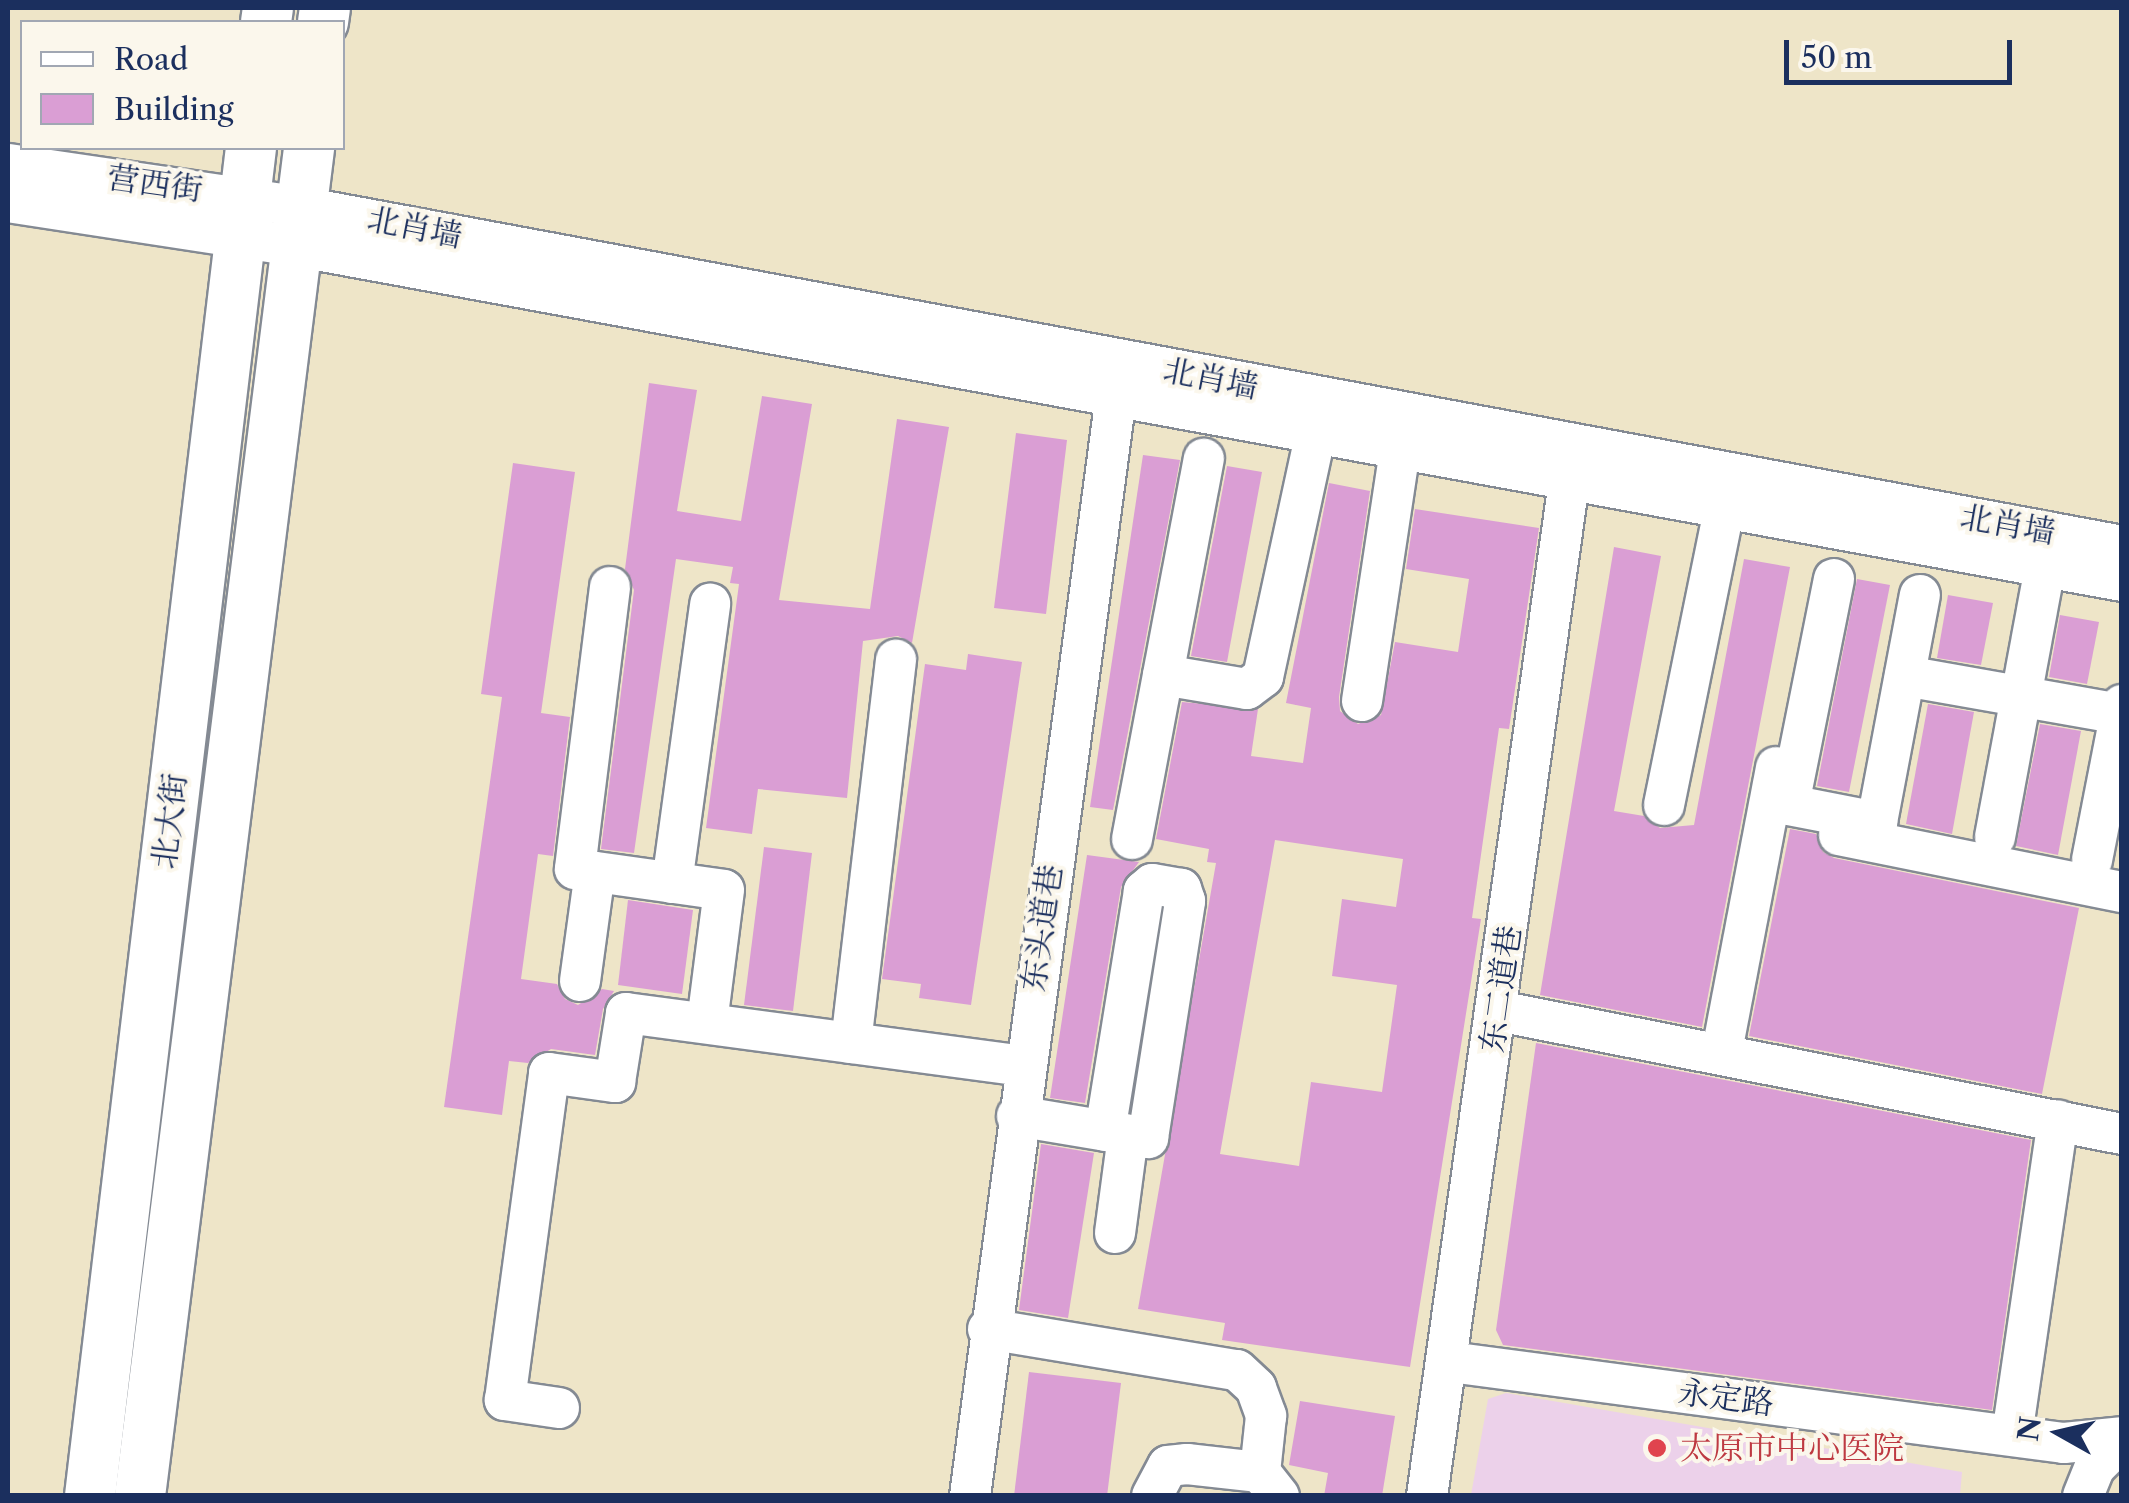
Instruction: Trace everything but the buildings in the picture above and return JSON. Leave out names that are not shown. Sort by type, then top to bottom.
[{"type":"main road","name":"北大街","points":[[90,1496],[251,150]]},
{"type":"main road","points":[[140,1496],[309,150]]},
{"type":"street","name":"营西街","points":[[8,164],[298,226]]},
{"type":"street","name":"营西街","points":[[8,202],[242,217]]},
{"type":"street","name":"北肖墙","points":[[298,226],[1118,378],[2122,546]]},
{"type":"street","points":[[1118,378],[1316,432],[1400,449],[2122,581]]},
{"type":"street","name":"东头道巷","points":[[970,1496],[988,1329],[1118,378]]},
{"type":"street","points":[[1163,675],[1247,689],[1263,677],[1316,432]]},
{"type":"street","points":[[1362,701],[1400,449]]},
{"type":"street","points":[[1132,840],[1204,460]]},
{"type":"street","name":"东二道巷","points":[[1443,1496],[1457,1363],[1577,484]]},
{"type":"street","points":[[1664,805],[1724,510]]},
{"type":"street","points":[[1722,1051],[1819,527]]},
{"type":"street","points":[[1995,837],[2045,568]]},
{"type":"street","points":[[1834,579],[1789,805],[1877,822],[1920,596]]},
{"type":"street","points":[[610,588],[575,870],[724,890],[707,1023]]},
{"type":"street","points":[[672,883],[710,604]]},
{"type":"street","points":[[851,1042],[896,660]]},
{"type":"street","points":[[1905,676],[2121,710],[2092,860]]},
{"type":"street","points":[[1766,820],[2122,892]]},
{"type":"street","points":[[580,981],[595,872]]},
{"type":"street","points":[[1017,1116],[1117,1133],[1148,1138],[1186,900],[1181,889],[1152,884],[1144,891],[1117,1133],[1116,1233]]},
{"type":"street","points":[[559,1408],[505,1400],[549,1074],[615,1082],[626,1012],[1024,1066]]},
{"type":"street","points":[[1506,1013],[1722,1051],[2122,1134]]},
{"type":"street","points":[[2012,1436],[2058,1120]]},
{"type":"street","points":[[988,1329],[1237,1370],[1256,1388],[1266,1416],[1269,1484],[1168,1466],[1152,1496]]},
{"type":"street","name":"东二道巷","points":[[1428,1496],[1457,1363]]},
{"type":"street","name":"永定路","points":[[1457,1363],[2012,1436],[2088,1444],[2122,1438]]},
{"type":"street","points":[[2084,1496],[2095,1467],[2122,1438]]},
{"type":"shaded area","name":"太原市中心医院","points":[[1506,1393],[1962,1472],[1960,1495],[1471,1495],[1488,1399]]},
{"type":"place","name":"太原市中心医院","points":[[1657,1448]]}]
